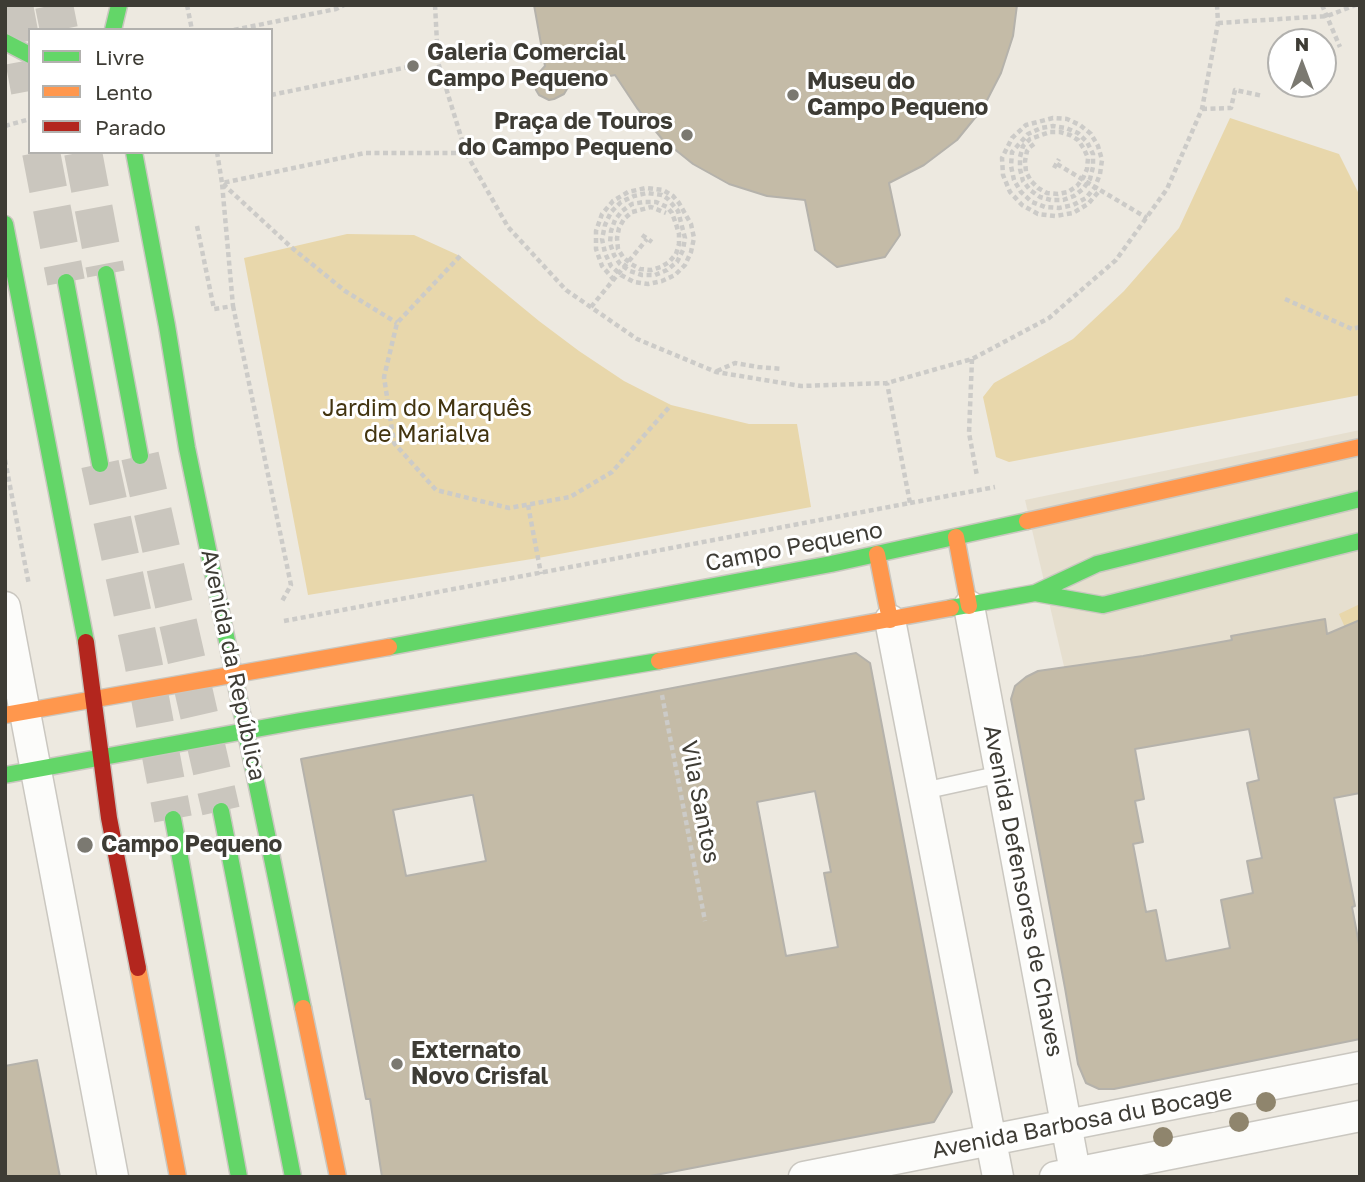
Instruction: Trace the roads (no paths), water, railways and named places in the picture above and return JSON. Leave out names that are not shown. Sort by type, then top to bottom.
[{"type":"main road","points":[[110,26],[119,5]]},
{"type":"main road","points":[[5,42],[28,54]]},
{"type":"main road","name":"Avenida da República","points":[[134,154],[187,448],[338,1177]]},
{"type":"main road","points":[[5,224],[85,634],[109,818],[178,1177]]},
{"type":"main road","points":[[106,274],[140,456]]},
{"type":"main road","points":[[66,282],[100,464]]},
{"type":"main road","name":"Campo Pequeno","points":[[15,713],[234,675],[877,554],[1360,447]]},
{"type":"main road","points":[[5,775],[1035,593],[1097,564],[1360,499]]},
{"type":"main road","points":[[956,537],[969,606]]},
{"type":"main road","points":[[1035,593],[1103,605],[1360,541]]},
{"type":"main road","points":[[877,554],[890,620]]},
{"type":"main road","points":[[221,811],[293,1177]]},
{"type":"main road","points":[[173,819],[239,1177]]},
{"type":"street","name":"Avenida Defensores de Chaves","points":[[969,606],[1067,1125],[1069,1175]]},
{"type":"street","points":[[5,607],[15,713],[36,770],[113,1177]]},
{"type":"street","points":[[890,620],[998,1177]]},
{"type":"street","name":"Avenida Barbosa du Bocage","points":[[804,1177],[1360,1067]]},
{"type":"street","name":"Avenida Barbosa du Bocage","points":[[1069,1175],[1360,1116]]},
{"type":"lane","points":[[923,791],[1001,774]]},
{"type":"tunnel","points":[[14,5],[28,80]]},
{"type":"tunnel","points":[[54,5],[59,28]]},
{"type":"tunnel","points":[[41,154],[66,282]]},
{"type":"tunnel","points":[[83,154],[106,274]]},
{"type":"tunnel","points":[[140,456],[221,811]]},
{"type":"tunnel","points":[[100,464],[143,661],[173,819]]},
{"type":"place","name":"Galeria Comercial Campo Pequeno","points":[[413,66]]},
{"type":"place","name":"Museu do Campo Pequeno","points":[[793,95]]},
{"type":"place","name":"Praça de Touros do Campo Pequeno","points":[[687,135]]},
{"type":"place","name":"Campo Pequeno","points":[[85,845]]},
{"type":"place","name":"Externato Novo Crisfal","points":[[397,1064]]},
{"type":"park label","name":"Jardim do Marquês de Marialva","points":[[427,422]]}]
